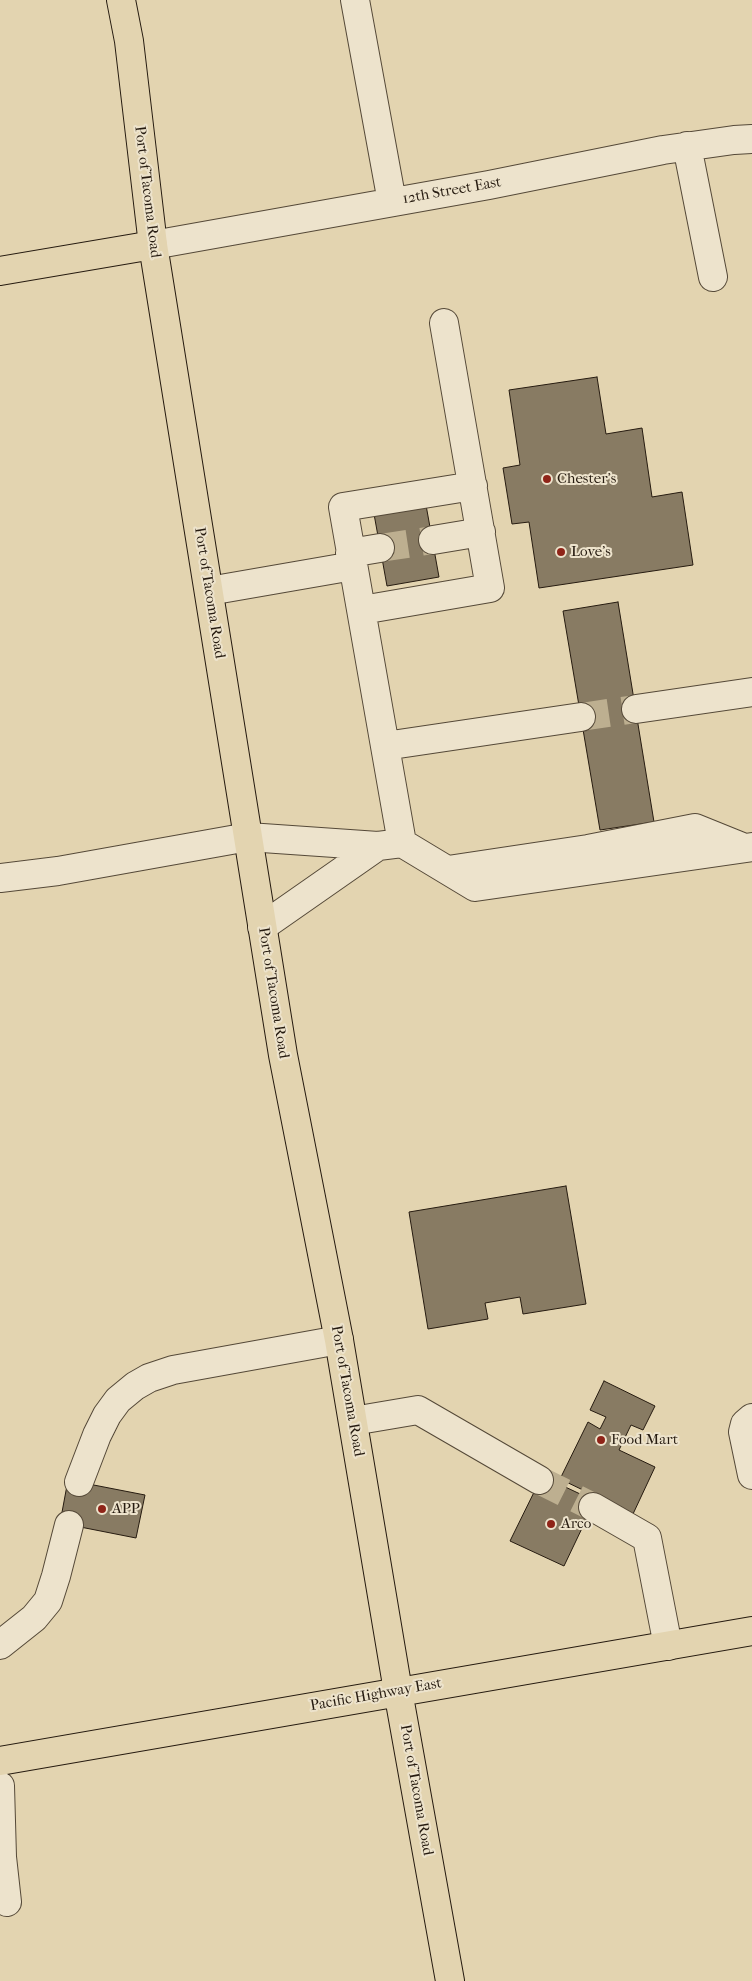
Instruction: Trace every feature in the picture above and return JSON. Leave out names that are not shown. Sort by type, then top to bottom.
[{"type":"main road","name":"Port of Tacoma Road","points":[[121,0],[129,41],[153,245],[283,1055],[339,1340],[398,1691],[450,1981]]},
{"type":"main road","points":[[0,271],[153,245]]},
{"type":"main road","name":"Pacific Highway East","points":[[0,1760],[752,1631]]},
{"type":"street","points":[[355,0],[392,202]]},
{"type":"street","name":"12th Street East","points":[[153,245],[687,146],[752,139]]},
{"type":"street","points":[[687,146],[713,277]]},
{"type":"street","points":[[362,610],[490,588],[444,323]]},
{"type":"street","points":[[390,845],[385,746],[343,507],[473,486]]},
{"type":"street","points":[[433,540],[481,532]]},
{"type":"street","points":[[209,591],[351,559],[380,548]]},
{"type":"street","points":[[636,710],[752,692]]},
{"type":"street","points":[[385,746],[581,717]]},
{"type":"street","points":[[0,878],[58,871],[248,837],[390,845],[448,870],[475,887],[748,847]]},
{"type":"street","points":[[262,927],[390,845]]},
{"type":"street","points":[[79,1482],[97,1435],[107,1415],[122,1396],[149,1378],[173,1370],[339,1340]]},
{"type":"street","points":[[353,1421],[418,1410],[539,1480]]},
{"type":"street","points":[[752,1418],[745,1424],[743,1432],[752,1475]]},
{"type":"street","points":[[593,1507],[647,1538],[668,1646]]},
{"type":"street","points":[[0,1645],[34,1618],[48,1600],[69,1525]]},
{"type":"street","points":[[0,1786],[1,1858],[7,1902]]},
{"type":"building","points":[[597,377],[606,434],[642,428],[652,497],[682,492],[693,565],[539,588],[529,522],[512,524],[503,468],[520,465],[509,390]]},
{"type":"building","points":[[426,505],[439,577],[387,586],[374,514]]},
{"type":"building","name":"Love's","points":[[618,602],[654,822],[600,830],[563,611]]},
{"type":"building","points":[[566,1186],[586,1304],[523,1314],[520,1297],[485,1303],[488,1319],[428,1329],[409,1212]]},
{"type":"building","name":"Food Mart","points":[[604,1381],[655,1406],[643,1430],[631,1425],[619,1450],[655,1467],[633,1514],[560,1479],[588,1422],[600,1429],[606,1417],[590,1410]]},
{"type":"building","name":"Arco","points":[[542,1476],[595,1501],[564,1566],[510,1541]]},
{"type":"building","name":"APP","points":[[68,1480],[145,1495],[136,1538],[60,1523]]},
{"type":"tunnel","points":[[380,548],[433,540]]},
{"type":"tunnel","points":[[581,717],[636,709]]},
{"type":"tunnel","points":[[539,1480],[593,1507]]},
{"type":"place","name":"Chester's","points":[[547,479]]},
{"type":"place","name":"Love's","points":[[561,552]]},
{"type":"place","name":"Food Mart","points":[[601,1440]]},
{"type":"place","name":"APP","points":[[102,1509]]},
{"type":"place","name":"Arco","points":[[551,1524]]}]
